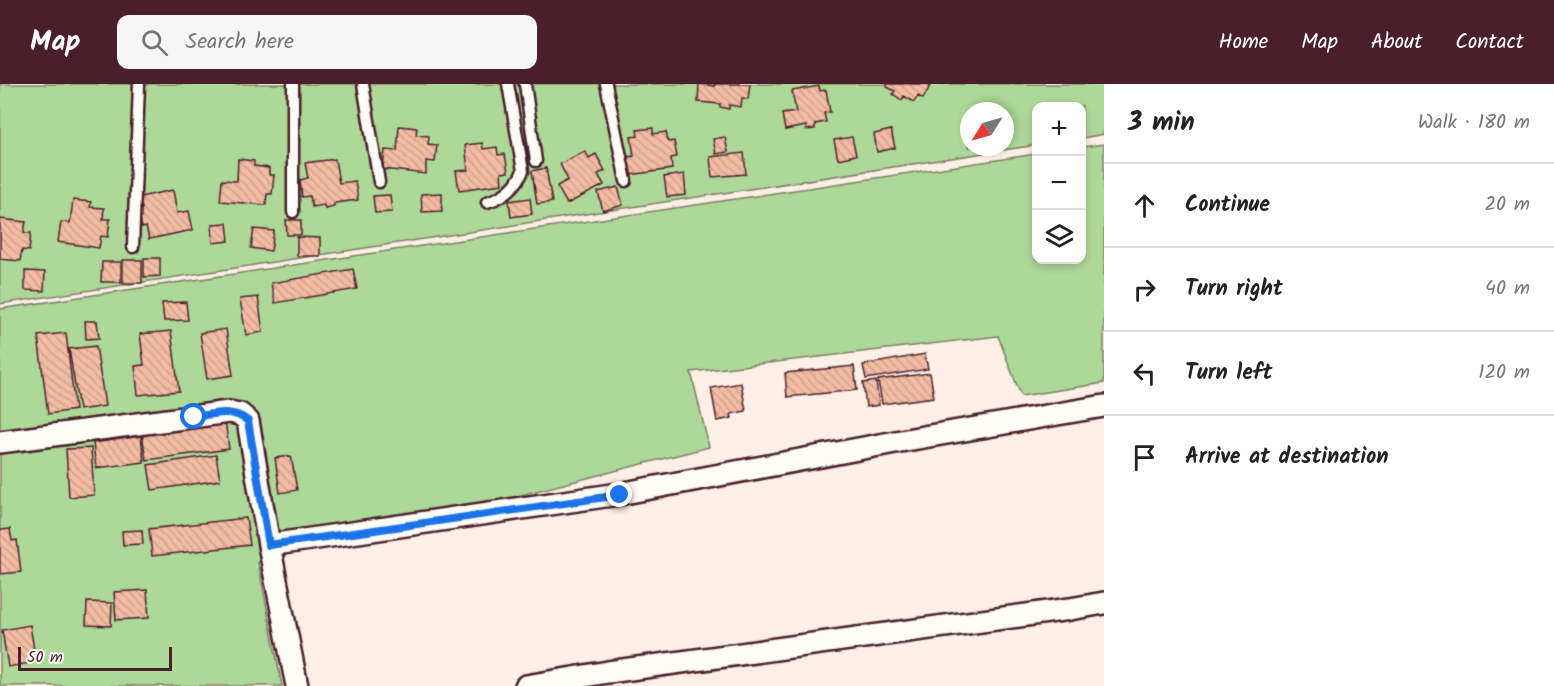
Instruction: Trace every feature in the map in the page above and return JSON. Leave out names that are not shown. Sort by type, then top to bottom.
[{"type":"street","points":[[269,545],[620,495],[906,440],[1104,406]]},
{"type":"street","points":[[0,442],[229,412],[240,414],[248,421],[269,545],[297,686]]},
{"type":"street","points":[[526,686],[608,672],[1104,603]]},
{"type":"lane","points":[[133,247],[139,84]]},
{"type":"lane","points":[[293,84],[293,212]]},
{"type":"lane","points":[[363,84],[379,182]]},
{"type":"lane","points":[[486,202],[500,198],[519,182],[523,171],[508,84]]},
{"type":"lane","points":[[525,84],[536,161]]},
{"type":"lane","points":[[606,84],[626,181]]},
{"type":"green space","points":[[0,84],[1104,84],[1104,134],[1086,137],[1086,102],[1032,102],[1032,146],[1014,148],[1014,102],[960,102],[960,156],[964,156],[0,304]]},
{"type":"green space","points":[[1104,144],[1104,383],[1021,396],[998,336],[691,372],[709,447],[258,562],[282,686],[0,686],[0,309],[1032,155],[1032,264],[1086,264],[1086,146]]},
{"type":"building","points":[[699,84],[715,86],[715,84],[750,84],[748,99],[742,98],[741,107],[729,105],[729,109],[720,107],[720,104],[698,102]]},
{"type":"building","points":[[887,84],[928,84],[930,86],[923,99],[918,96],[914,102],[904,96],[902,100],[893,94],[895,91],[887,87]]},
{"type":"building","points":[[819,86],[820,91],[826,90],[830,112],[824,113],[826,122],[815,124],[815,129],[806,130],[806,126],[785,130],[782,114],[796,112],[792,91]]},
{"type":"building","points":[[399,126],[417,128],[416,135],[429,136],[428,144],[437,145],[435,162],[426,161],[426,174],[383,169],[385,150],[397,151]]},
{"type":"building","points":[[653,128],[653,134],[666,132],[668,142],[674,141],[677,157],[671,158],[672,169],[630,175],[627,157],[634,156],[631,137],[638,136],[637,130]]},
{"type":"building","points":[[891,130],[895,148],[877,152],[874,134]]},
{"type":"building","points":[[725,137],[728,152],[716,154],[713,139]]},
{"type":"building","points":[[852,137],[856,155],[838,159],[834,140]]},
{"type":"building","points":[[482,143],[483,149],[497,147],[498,155],[505,154],[508,172],[501,173],[502,184],[459,190],[456,171],[468,170],[465,145]]},
{"type":"building","points":[[585,151],[589,158],[596,154],[605,171],[598,174],[604,185],[567,204],[557,186],[568,180],[560,164]]},
{"type":"building","points":[[744,153],[746,174],[712,177],[710,157]]},
{"type":"building","points":[[238,159],[254,161],[254,166],[269,168],[269,175],[274,175],[272,194],[267,194],[266,205],[220,201],[222,180],[237,181]]},
{"type":"building","points":[[335,159],[339,183],[355,181],[358,200],[334,203],[334,206],[325,208],[324,205],[312,207],[310,196],[302,197],[300,180],[308,178],[305,163]]},
{"type":"building","points":[[546,168],[552,202],[537,204],[532,171]]},
{"type":"building","points":[[684,174],[686,195],[667,197],[664,177]]},
{"type":"building","points":[[618,187],[623,205],[603,211],[598,192]]},
{"type":"building","points":[[173,190],[177,213],[189,211],[193,230],[149,239],[146,227],[142,228],[138,210],[142,209],[140,197]]},
{"type":"building","points":[[442,193],[442,211],[422,212],[421,194]]},
{"type":"building","points":[[390,195],[392,212],[375,213],[373,196]]},
{"type":"building","points":[[530,198],[532,214],[511,217],[509,201]]},
{"type":"building","points":[[73,200],[91,202],[90,207],[104,208],[103,219],[110,219],[108,237],[101,236],[99,248],[58,242],[61,222],[70,223]]},
{"type":"building","points":[[0,219],[26,222],[24,233],[31,233],[29,251],[22,250],[20,261],[0,259]]},
{"type":"building","points":[[286,220],[301,220],[301,235],[287,235]]},
{"type":"building","points":[[227,223],[229,241],[213,243],[212,224]]},
{"type":"building","points":[[254,229],[274,231],[271,251],[251,248]]},
{"type":"building","points":[[297,237],[320,238],[320,256],[297,256]]},
{"type":"building","points":[[144,258],[160,258],[160,276],[144,277]]},
{"type":"building","points":[[123,260],[142,260],[142,283],[123,283]]},
{"type":"building","points":[[102,262],[121,262],[121,282],[101,282]]},
{"type":"building","points":[[353,269],[357,289],[275,303],[271,283]]},
{"type":"building","points":[[25,271],[45,272],[44,291],[25,290]]},
{"type":"building","points":[[258,297],[263,332],[246,335],[240,299]]},
{"type":"building","points":[[186,302],[188,320],[164,321],[162,303]]},
{"type":"building","points":[[85,321],[97,321],[99,338],[86,339]]},
{"type":"building","points":[[226,329],[233,375],[207,379],[200,333]]},
{"type":"building","points":[[171,331],[179,391],[138,395],[135,366],[144,365],[140,334]]},
{"type":"building","points":[[66,333],[75,410],[48,414],[38,336]]},
{"type":"building","points":[[96,346],[105,406],[79,410],[69,349]]},
{"type":"building","points":[[925,354],[928,369],[866,379],[863,365]]},
{"type":"building","points":[[854,366],[857,390],[787,397],[785,373]]},
{"type":"building","points":[[930,373],[934,397],[882,404],[878,380]]},
{"type":"building","points":[[876,381],[879,405],[866,407],[863,383]]},
{"type":"building","points":[[741,383],[746,411],[731,414],[732,418],[717,421],[711,388]]},
{"type":"building","points":[[225,421],[229,449],[146,460],[142,433]]},
{"type":"building","points":[[141,436],[144,462],[96,468],[93,443]]},
{"type":"building","points":[[91,448],[94,495],[69,497],[66,449]]},
{"type":"building","points":[[216,455],[220,480],[152,490],[148,465]]},
{"type":"building","points":[[291,456],[297,490],[280,493],[275,458]]},
{"type":"building","points":[[246,518],[250,545],[152,556],[149,529]]},
{"type":"building","points":[[10,529],[12,541],[17,540],[21,572],[0,574],[0,530]]},
{"type":"building","points":[[142,530],[143,544],[123,545],[122,531]]},
{"type":"building","points":[[147,590],[149,618],[116,620],[114,592]]},
{"type":"building","points":[[87,602],[112,603],[111,626],[86,625]]},
{"type":"building","points":[[30,625],[36,662],[8,667],[2,630]]},
{"type":"route","points":[[194,417],[229,412],[240,414],[248,421],[269,545],[620,495]]}]
